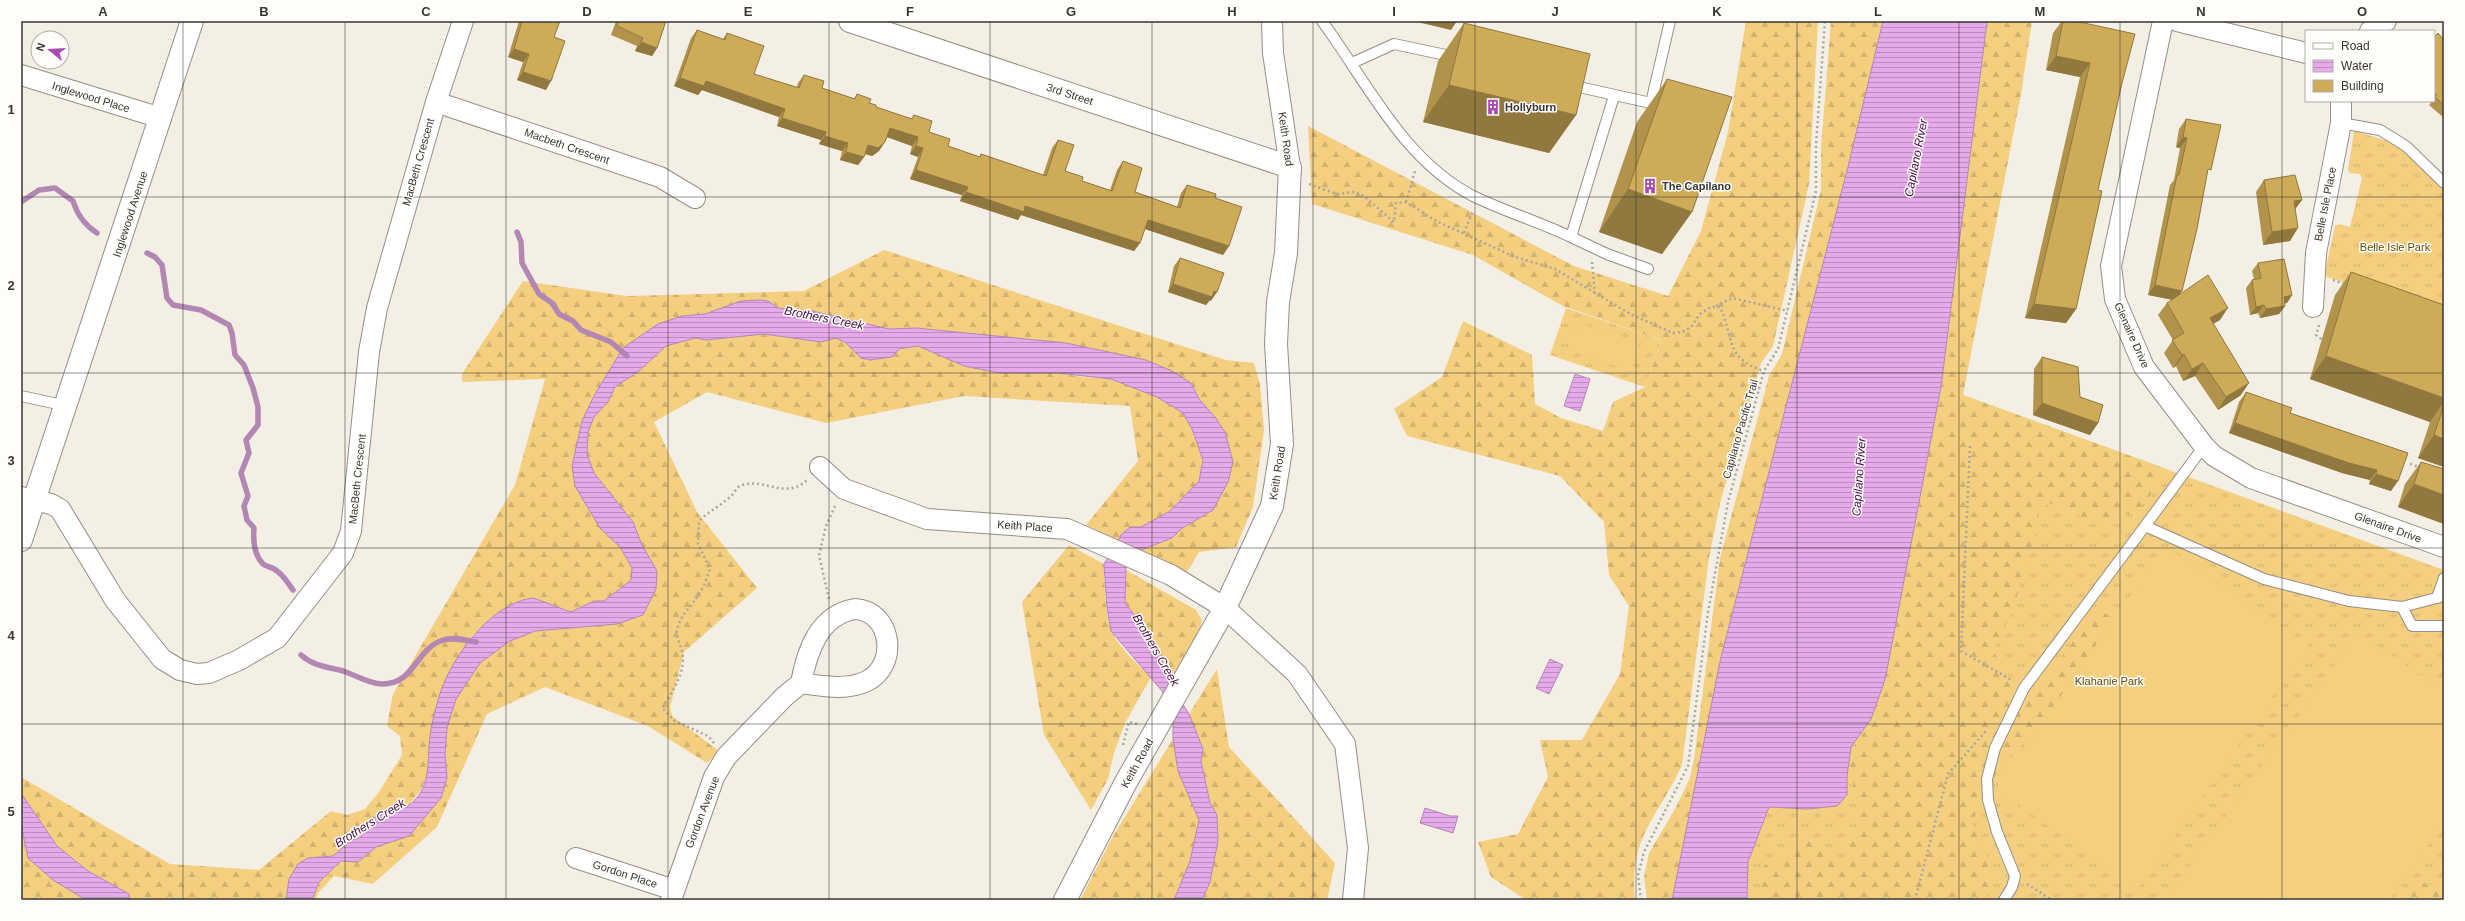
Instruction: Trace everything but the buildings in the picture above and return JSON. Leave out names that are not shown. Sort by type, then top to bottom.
[{"type":"street","name":"Inglewood Avenue","points":[[21,540],[28,498],[67,406],[192,21]]},
{"type":"street","name":"MacBeth Crescent","points":[[28,498],[51,504],[60,509],[115,600],[162,659],[180,670],[197,674],[209,673],[239,660],[277,638],[343,553],[351,531],[369,352],[378,308],[436,102],[463,21]]},
{"type":"street","name":"3rd Street","points":[[850,21],[1290,167]]},
{"type":"street","name":"Keith Road","points":[[1065,900],[1076,874],[1130,774],[1225,608],[1272,506],[1282,444],[1276,344],[1278,302],[1286,253],[1290,167],[1273,53],[1272,21]]},
{"type":"street","name":"Glenaire Drive","points":[[2163,21],[2111,266],[2115,299],[2144,367],[2204,446],[2214,456],[2251,478],[2444,547]]},
{"type":"street","points":[[2177,21],[2305,53]]},
{"type":"street","points":[[2372,30],[2386,21]]},
{"type":"street","name":"Inglewood Place","points":[[21,75],[161,118]]},
{"type":"street","name":"Macbeth Crescent","points":[[436,102],[660,177],[695,198]]},
{"type":"street","name":"Belle Isle Place","points":[[2316,315],[2316,253],[2341,123],[2341,102]]},
{"type":"street","name":"Keith Place","points":[[820,467],[844,489],[926,519],[1067,529],[1171,575],[1225,608],[1297,674],[1345,744],[1358,848],[1353,900]]},
{"type":"street","points":[[863,609],[879,619],[887,637],[884,662],[878,672],[868,680],[856,684],[841,687],[801,683],[812,644],[824,625],[836,615],[846,610],[863,609]]},
{"type":"street","name":"Gordon Avenue","points":[[672,895],[714,777],[726,757],[784,697],[801,683]]},
{"type":"street","name":"Gordon Place","points":[[576,858],[672,895]]},
{"type":"lane","points":[[1322,21],[1352,63],[1396,132],[1440,174],[1478,198],[1592,247],[1648,269]]},
{"type":"lane","points":[[1560,82],[1614,96],[1650,103],[1670,21]]},
{"type":"lane","points":[[1352,63],[1394,44],[1466,60]]},
{"type":"lane","points":[[1571,237],[1614,96]]},
{"type":"lane","points":[[2341,123],[2380,130],[2406,146],[2444,183]]},
{"type":"lane","points":[[21,396],[67,406]]},
{"type":"lane","points":[[2004,900],[2012,887],[2015,876],[1997,832],[1988,800],[1987,779],[1995,748],[2024,688],[2204,446]]},
{"type":"lane","points":[[2144,526],[2264,579],[2349,601],[2402,606],[2441,597],[2444,578]]},
{"type":"lane","points":[[2402,606],[2412,626],[2444,626]]},
{"type":"path","points":[[1764,371],[1778,349],[1816,191],[1816,145],[1825,21]]},
{"type":"path","points":[[1406,202],[1420,155]]},
{"type":"path","points":[[1309,184],[1338,194],[1354,192],[1364,196],[1394,222],[1396,203],[1406,202],[1436,221],[1515,257],[1555,269],[1595,295],[1632,315],[1673,333],[1682,332],[1691,327],[1700,314],[1732,298],[1788,311]]},
{"type":"path","points":[[1464,233],[1478,198]]},
{"type":"path","points":[[1592,247],[1595,295]]},
{"type":"path","points":[[2330,279],[2352,286]]},
{"type":"path","name":"Capilano Pacific Trail","points":[[1640,900],[1638,875],[1644,852],[1688,766],[1716,555],[1728,502],[1764,371],[1752,368],[1737,357],[1720,307],[1716,306]]},
{"type":"path","points":[[2316,315],[2316,335],[2327,342]]},
{"type":"path","points":[[1970,446],[1961,651],[2024,688]]},
{"type":"path","points":[[2410,464],[2424,469]]},
{"type":"path","points":[[726,757],[708,736],[675,721],[662,708],[674,688],[680,672],[683,652],[676,633],[680,621],[686,609],[699,595],[710,568],[698,544],[698,521],[711,510],[724,502],[739,486],[754,483],[766,487],[799,488],[820,467]]},
{"type":"path","points":[[836,615],[829,603],[827,583],[819,555],[826,526],[844,489]]},
{"type":"path","points":[[1915,900],[1948,774],[1989,728]]},
{"type":"path","points":[[2015,876],[2052,900]]},
{"type":"green space","points":[[1746,21],[1818,21],[1809,184],[1773,346],[1761,363],[1720,503],[1709,558],[1682,765],[1640,844],[1634,878],[1635,900],[1526,900],[1491,877],[1478,842],[1518,834],[1548,777],[1540,740],[1582,740],[1620,674],[1629,606],[1609,575],[1604,522],[1560,476],[1407,436],[1394,409],[1442,377],[1463,321],[1532,355],[1535,404],[1561,418],[1603,431],[1613,402],[1645,387],[1661,340],[1563,306],[1473,255],[1312,204],[1308,126],[1574,266],[1668,296],[1701,231],[1728,132]]},
{"type":"green space","points":[[1831,21],[1883,21],[1847,171],[1721,657],[1672,900],[1647,900],[1644,877],[1649,853],[1675,809],[1690,778],[1694,759],[1720,558],[1769,376],[1782,354],[1821,190],[1821,147]]},
{"type":"green space","points":[[1987,21],[2032,21],[2021,94],[1963,395],[2169,470],[2137,512],[2095,522],[2049,503],[2040,509],[2022,582],[2002,633],[1993,651],[2012,681],[2045,681],[2096,607],[2114,620],[2035,733],[2002,762],[1972,822],[1993,871],[1985,900],[1759,900],[1762,867],[1809,838],[1847,866],[1858,813],[1850,759],[1871,719],[1885,680],[1941,387]]},
{"type":"green space","name":"Belle Isle Park","points":[[2354,131],[2406,146],[2444,183],[2444,314],[2324,276],[2335,226],[2339,224],[2350,227],[2362,178],[2360,174],[2349,173],[2348,170]]},
{"type":"green space","points":[[884,250],[1226,360],[1254,363],[1260,385],[1264,430],[1253,507],[1236,547],[1199,552],[1187,572],[1141,550],[1172,538],[1181,529],[1213,510],[1225,432],[1215,417],[1199,399],[1191,383],[1172,371],[1146,360],[1066,343],[916,328],[889,329],[812,311],[778,308],[768,301],[741,301],[705,314],[682,316],[582,421],[581,430],[600,528],[620,547],[632,569],[631,580],[604,601],[594,601],[571,612],[533,598],[517,603],[493,616],[472,636],[429,744],[428,773],[421,790],[408,806],[393,814],[371,819],[365,824],[361,837],[350,841],[333,856],[322,856],[289,879],[286,900],[130,900],[129,894],[88,871],[57,846],[21,793],[21,777],[170,864],[259,870],[331,811],[347,815],[365,809],[379,792],[402,755],[400,736],[387,726],[393,694],[515,485],[545,379],[462,382],[462,374],[523,281],[627,296],[804,291]]},
{"type":"green space","points":[[1566,308],[1661,340],[1645,387],[1550,355]]},
{"type":"green space","points":[[1578,323],[1640,343],[1631,371],[1569,351]]},
{"type":"green space","points":[[764,334],[821,342],[836,338],[845,342],[861,358],[918,346],[964,366],[999,373],[1058,373],[1111,379],[1157,397],[1183,413],[1192,429],[1203,460],[1199,481],[1170,511],[1141,527],[1129,527],[1118,540],[1086,525],[1138,461],[1130,406],[964,396],[826,423],[707,392],[654,422],[697,512],[757,588],[684,652],[670,707],[672,716],[719,751],[707,763],[648,726],[545,687],[487,714],[437,827],[373,884],[334,876],[341,861],[358,862],[376,847],[409,836],[441,798],[447,778],[445,754],[447,728],[456,699],[480,663],[510,641],[535,631],[617,624],[643,615],[642,545],[633,522],[594,473],[587,454],[588,432],[594,417],[608,402],[615,387],[639,371],[666,346],[695,338],[706,340]]},
{"type":"green space","name":"Klahanie Park","points":[[1941,387],[2444,570],[2444,896],[2441,900],[1748,900],[1748,862],[1769,807],[1851,747],[1880,706]]},
{"type":"green space","points":[[1069,545],[1104,564],[1106,606],[1111,630],[1118,642],[1134,661],[1151,677],[1125,723],[1114,753],[1108,779],[1091,810],[1044,735],[1022,602]]},
{"type":"green space","points":[[2165,546],[2308,645],[2138,889],[1996,789]]},
{"type":"green space","points":[[1126,570],[1196,610],[1202,620],[1199,631],[1169,681],[1161,658],[1149,634],[1125,603]]},
{"type":"green space","points":[[2359,632],[2444,693],[2444,823],[2389,900],[2166,900]]},
{"type":"green space","points":[[1217,669],[1229,747],[1335,863],[1327,900],[1202,900],[1210,882],[1218,841],[1217,815],[1210,803],[1201,761],[1203,749],[1189,714]]},
{"type":"green space","points":[[1173,739],[1178,771],[1199,820],[1190,861],[1174,900],[1080,900],[1113,836]]},
{"type":"green space","points":[[21,825],[28,858],[53,880],[86,900],[21,900]]},
{"type":"green space","points":[[341,861],[334,876],[318,893],[316,900],[312,900],[319,882]]},
{"type":"green space","points":[[2413,881],[2444,887],[2444,896],[2441,900],[2395,900]]},
{"type":"water","name":"Capilano River","points":[[1883,21],[1987,21],[1941,387],[1885,680],[1871,719],[1851,747],[1847,776],[1847,795],[1837,806],[1808,809],[1769,807],[1748,862],[1747,900],[1672,900],[1721,657],[1847,171]]},
{"type":"water","name":"Brothers Creek","points":[[741,301],[768,301],[778,308],[812,311],[889,329],[916,328],[1066,343],[1146,360],[1172,371],[1191,383],[1199,399],[1215,417],[1225,432],[1233,462],[1228,482],[1213,510],[1181,529],[1172,538],[1141,550],[1126,568],[1125,603],[1149,634],[1161,658],[1170,684],[1189,714],[1203,749],[1201,761],[1210,803],[1217,815],[1218,841],[1210,882],[1202,900],[1174,900],[1190,861],[1199,820],[1178,771],[1173,739],[1173,716],[1162,691],[1111,631],[1107,608],[1104,564],[1121,535],[1130,527],[1141,527],[1170,511],[1199,481],[1203,460],[1192,429],[1183,413],[1157,397],[1111,379],[1058,373],[999,373],[964,366],[918,346],[899,349],[892,357],[870,360],[861,358],[845,342],[836,338],[821,342],[764,334],[706,340],[695,338],[666,346],[639,371],[615,387],[608,402],[594,417],[588,432],[587,454],[594,473],[633,522],[642,545],[657,571],[656,589],[643,615],[617,624],[535,631],[510,641],[480,663],[456,699],[447,728],[445,754],[447,778],[441,798],[409,836],[376,847],[358,862],[341,861],[319,882],[312,900],[286,900],[289,879],[298,864],[308,858],[333,856],[350,841],[361,837],[364,826],[369,820],[405,808],[417,798],[426,779],[431,730],[442,688],[449,671],[459,654],[471,638],[485,624],[500,611],[516,603],[532,598],[571,612],[594,601],[604,601],[631,580],[632,568],[620,547],[600,528],[575,486],[572,466],[582,421],[595,394],[623,348],[658,324],[682,316],[705,314]]},
{"type":"water","points":[[1575,374],[1590,379],[1580,411],[1564,406]]},
{"type":"water","points":[[1550,659],[1563,665],[1549,694],[1536,688]]},
{"type":"water","points":[[21,793],[57,846],[88,871],[129,894],[130,900],[86,900],[53,880],[28,858],[21,825]]},
{"type":"water","points":[[1425,808],[1450,816],[1458,816],[1453,833],[1420,823]]},
{"type":"waterway","points":[[21,202],[39,190],[55,188],[73,201],[82,219],[97,233]]},
{"type":"waterway","points":[[517,232],[521,242],[522,263],[539,294],[552,303],[559,314],[573,321],[581,330],[611,342],[627,356]]},
{"type":"waterway","points":[[147,253],[155,257],[162,265],[167,298],[173,305],[201,310],[229,325],[232,333],[235,355],[244,365],[253,388],[258,407],[258,425],[246,440],[249,453],[241,473],[248,496],[244,506],[247,520],[254,528],[255,547],[260,560],[263,564],[279,573],[293,590]]},
{"type":"waterway","points":[[301,655],[316,664],[343,671],[366,681],[381,684],[392,683],[401,679],[408,673],[426,651],[443,640],[455,639],[476,642]]},
{"type":"place","name":"Hollyburn","points":[[1493,107]]},
{"type":"place","name":"The Capilano","points":[[1650,186]]}]
